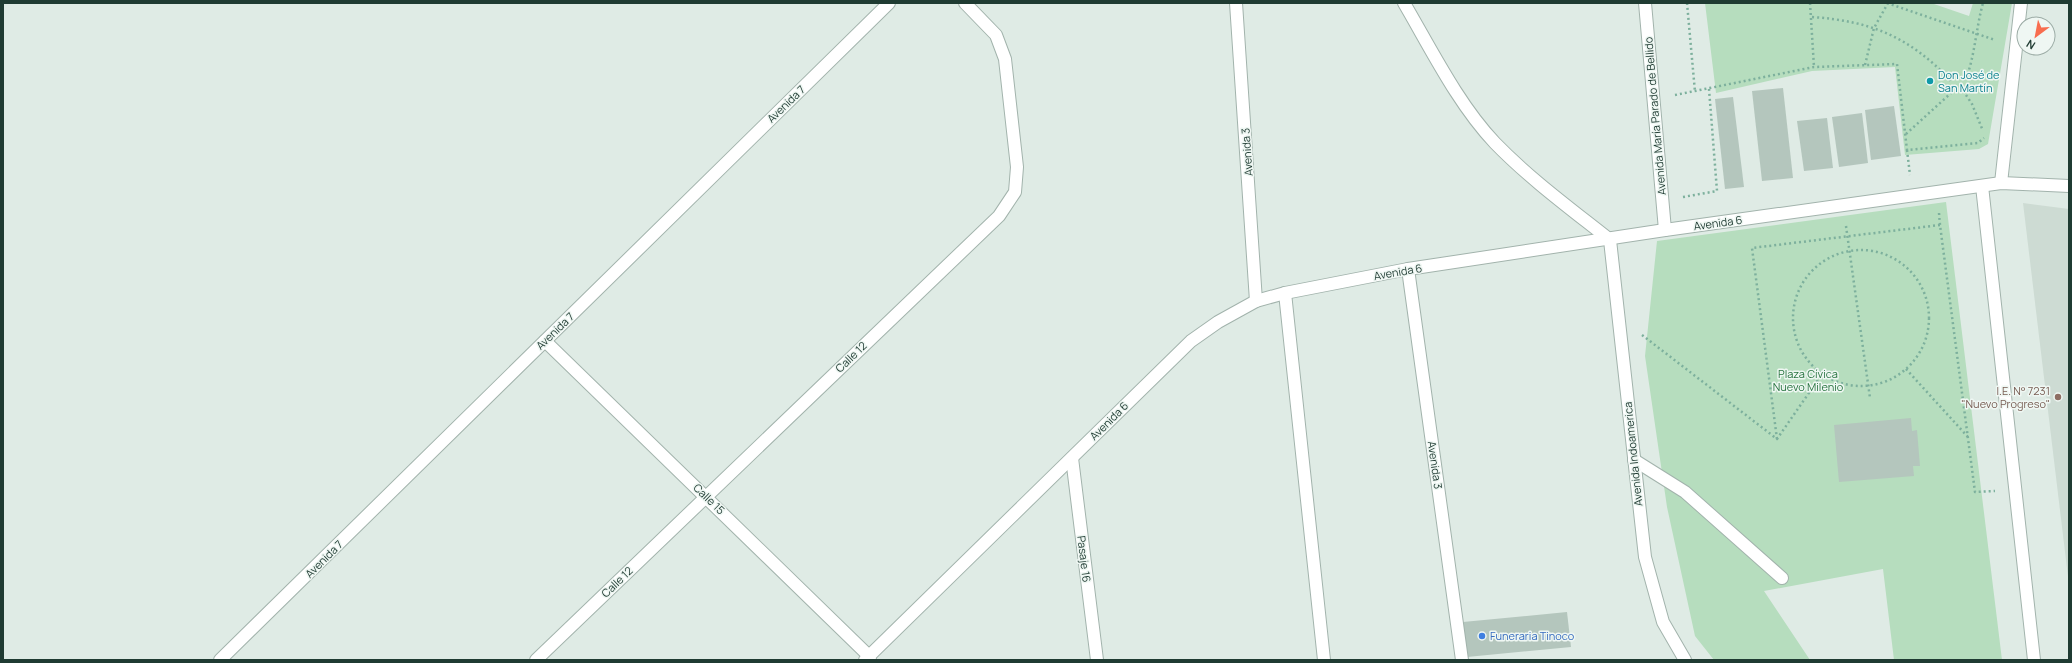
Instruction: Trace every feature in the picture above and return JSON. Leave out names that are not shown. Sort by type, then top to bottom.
[{"type":"street","name":"Avenida 7","points":[[220,660],[889,3]]},
{"type":"street","name":"Calle 12","points":[[536,660],[999,216],[1015,192],[1017,167],[1005,59],[996,35],[965,3]]},
{"type":"street","name":"Avenida 3","points":[[1236,3],[1256,301]]},
{"type":"street","points":[[1404,3],[1463,102],[1495,142],[1535,180],[1610,240]]},
{"type":"street","name":"Avenida María Parado de Bellido","points":[[1645,3],[1665,230]]},
{"type":"street","points":[[2001,183],[2021,3]]},
{"type":"street","name":"Avenida 6","points":[[868,659],[1191,341],[1218,322],[1256,301],[1285,293],[1408,269],[1610,240],[1665,230],[2001,183],[2069,186]]},
{"type":"street","points":[[1982,186],[2034,660]]},
{"type":"street","name":"Avenida Indoamerica","points":[[1610,240],[1645,557],[1663,622],[1685,660]]},
{"type":"street","name":"Avenida 3","points":[[1408,269],[1462,660]]},
{"type":"street","points":[[1285,293],[1324,660]]},
{"type":"street","name":"Calle 15","points":[[545,341],[706,496],[868,659]]},
{"type":"street","name":"Pasaje 16","points":[[1072,458],[1097,660]]},
{"type":"street","points":[[1634,460],[1685,492],[1782,578]]},
{"type":"path","points":[[1687,3],[1695,92]]},
{"type":"path","points":[[1810,3],[1814,67]]},
{"type":"path","points":[[1864,65],[1874,28],[1887,3],[1998,41]]},
{"type":"path","points":[[1966,80],[1972,63],[1976,34],[1983,3]]},
{"type":"path","points":[[1812,17],[1844,19],[1892,35],[1924,55],[1951,81]]},
{"type":"path","points":[[1653,99],[1695,92],[1814,67],[1897,64],[1907,150],[1978,143],[1986,136],[1979,118],[1966,95]]},
{"type":"path","points":[[1676,198],[1717,191],[1709,88]]},
{"type":"path","points":[[1905,134],[1951,93]]},
{"type":"path","points":[[1843,205],[1870,398]]},
{"type":"path","points":[[1778,440],[1752,248],[1940,225],[1975,492],[2015,490]]},
{"type":"path","points":[[1865,250],[1896,260],[1908,270],[1918,282],[1925,297],[1929,312],[1928,328],[1924,344],[1917,358],[1906,369],[1895,378],[1869,386],[1847,385],[1836,382],[1822,374],[1810,364],[1801,350],[1795,335],[1792,320],[1794,304],[1800,288],[1808,275],[1820,264],[1834,255],[1849,251],[1865,250]]},
{"type":"path","points":[[1618,317],[1778,440]]},
{"type":"path","points":[[1906,369],[1968,438]]},
{"type":"path","points":[[1778,440],[1822,374]]},
{"type":"shaded area","name":"I.E. N° 7231 \"Nuevo Progreso\"","points":[[2023,203],[2069,209],[2069,585]]},
{"type":"green space","points":[[1705,3],[1931,3],[1969,16],[1973,3],[2012,3],[1988,144],[1979,149],[1905,155],[1895,67],[1812,71],[1716,93]]},
{"type":"green space","name":"Plaza Cívica Nuevo Milenio","points":[[1946,202],[2002,660],[1894,660],[1883,569],[1764,591],[1810,660],[1714,660],[1695,636],[1667,507],[1645,356],[1657,241]]},
{"type":"building","points":[[1783,88],[1793,178],[1762,181],[1752,91]]},
{"type":"building","points":[[1733,97],[1744,187],[1725,189],[1715,99]]},
{"type":"building","points":[[1894,106],[1901,156],[1871,160],[1865,110]]},
{"type":"building","points":[[1862,113],[1868,163],[1839,167],[1832,117]]},
{"type":"building","points":[[1827,118],[1833,168],[1804,171],[1797,121]]},
{"type":"building","points":[[1911,418],[1912,431],[1917,430],[1920,466],[1913,466],[1914,476],[1839,482],[1834,425]]},
{"type":"building","points":[[1567,612],[1571,647],[1467,657],[1463,622]]},
{"type":"place","name":"Don José de San Martín","points":[[1930,81]]},
{"type":"place","name":"I.E. N° 7231 \"Nuevo Progreso\"","points":[[2058,397]]},
{"type":"place","name":"Funeraria Tinoco","points":[[1482,636]]}]
